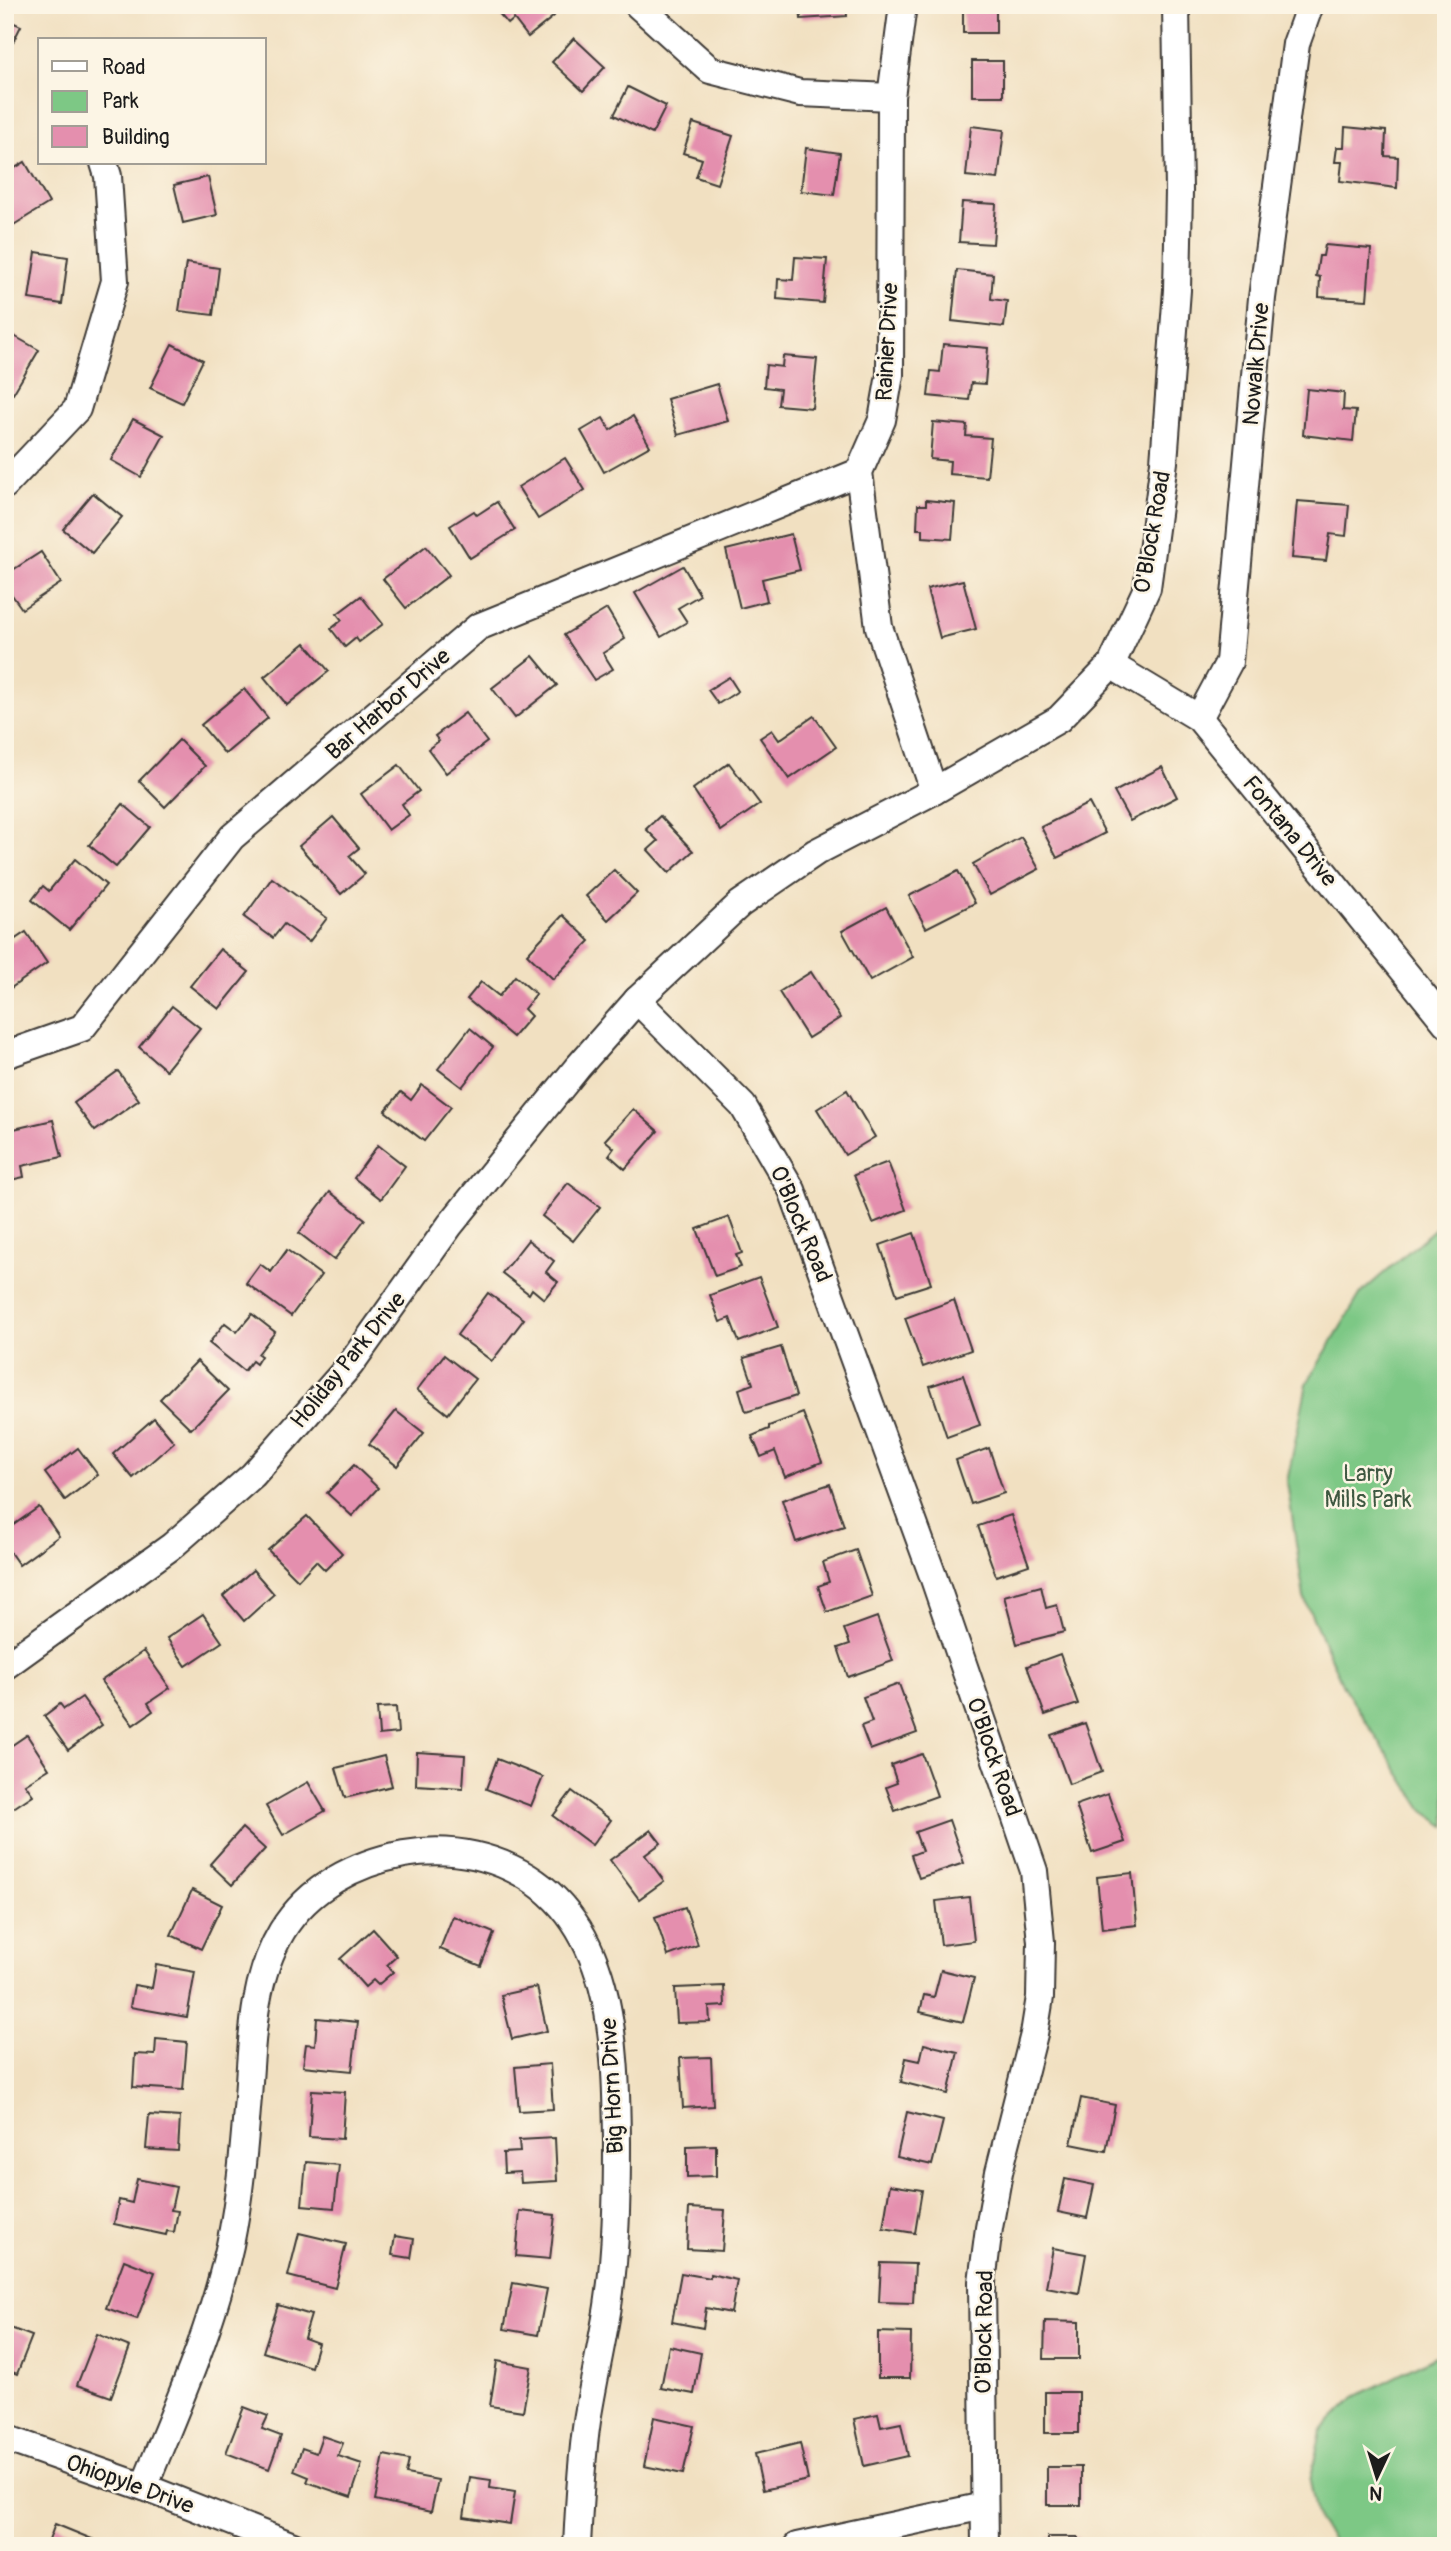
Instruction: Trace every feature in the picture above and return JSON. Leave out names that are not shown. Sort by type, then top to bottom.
[{"type":"street","points":[[638,5],[710,70],[800,93],[891,97]]},
{"type":"street","name":"Rainier Drive","points":[[859,472],[882,420],[890,374],[891,97],[903,5]]},
{"type":"street","name":"O'Block Road","points":[[985,2546],[982,2282],[997,2183],[1034,2034],[1040,1997],[1041,1942],[1034,1871],[933,1576],[792,1190],[743,1106],[637,1000],[740,904],[816,852],[934,791],[1059,719],[1111,666],[1147,588],[1164,462],[1179,191],[1176,5]]},
{"type":"street","name":"Nowalk Drive","points":[[1199,718],[1229,662],[1262,298],[1296,44],[1310,5]]},
{"type":"street","points":[[5,485],[77,409],[115,281],[108,176],[104,164]]},
{"type":"street","points":[[859,472],[879,627],[934,791]]},
{"type":"street","name":"Bar Harbor Drive","points":[[5,1055],[82,1028],[232,837],[478,627],[859,472]]},
{"type":"street","name":"Fontana Drive","points":[[1111,666],[1199,718],[1446,1023]]},
{"type":"street","name":"Holiday Park Drive","points":[[5,1666],[172,1546],[253,1475],[350,1365],[450,1225],[577,1068],[637,1000]]},
{"type":"street","name":"Big Horn Drive","points":[[144,2487],[196,2359],[229,2247],[240,2187],[252,2034],[258,1994],[269,1959],[283,1930],[301,1907],[324,1886],[353,1869],[387,1857],[425,1851],[461,1852],[498,1861],[531,1877],[559,1903],[582,1933],[608,2006],[615,2048],[617,2092],[614,2252],[608,2304],[587,2423],[577,2546]]},
{"type":"street","name":"Ohiopyle Drive","points":[[5,2438],[144,2487],[293,2546]]},
{"type":"street","points":[[797,2546],[984,2506]]},
{"type":"green space","name":"Larry Mills Park","points":[[1446,1219],[1446,1826],[1424,1811],[1343,1686],[1304,1598],[1287,1482],[1307,1383],[1361,1293]]},
{"type":"green space","points":[[1446,2351],[1446,2546],[1336,2546],[1318,2521],[1310,2481],[1321,2431],[1355,2397]]},
{"type":"building","points":[[492,5],[546,5],[554,16],[528,37],[514,19],[508,24]]},
{"type":"building","points":[[800,5],[846,5],[847,16],[801,19]]},
{"type":"building","points":[[963,5],[996,5],[996,33],[963,33]]},
{"type":"building","points":[[5,19],[21,26],[5,58]]},
{"type":"building","points":[[574,38],[605,67],[583,91],[552,62]]},
{"type":"building","points":[[972,61],[1003,61],[1003,96],[972,96]]},
{"type":"building","points":[[628,87],[666,106],[652,134],[614,115]]},
{"type":"building","points":[[693,123],[733,136],[717,184],[696,177],[702,159],[683,153]]},
{"type":"building","points":[[971,126],[1004,130],[998,179],[966,176]]},
{"type":"building","points":[[1345,127],[1386,131],[1385,156],[1398,157],[1397,188],[1340,181],[1342,162],[1335,162],[1337,147],[1344,147]]},
{"type":"building","points":[[806,148],[840,153],[834,195],[801,191]]},
{"type":"building","points":[[25,162],[49,203],[7,229],[5,174]]},
{"type":"building","points":[[208,177],[217,215],[183,223],[174,185]]},
{"type":"building","points":[[962,202],[996,204],[993,244],[959,242]]},
{"type":"building","points":[[1325,245],[1371,249],[1367,300],[1319,297],[1320,277],[1316,276],[1319,256],[1323,256]]},
{"type":"building","points":[[36,252],[68,257],[62,304],[29,299]]},
{"type":"building","points":[[795,257],[827,259],[823,303],[777,299],[778,279],[793,280]]},
{"type":"building","points":[[186,263],[219,268],[213,315],[179,311]]},
{"type":"building","points":[[957,270],[993,274],[991,299],[1007,301],[1004,327],[952,321]]},
{"type":"building","points":[[7,332],[39,350],[13,394],[5,390]]},
{"type":"building","points":[[172,344],[203,360],[182,403],[150,388]]},
{"type":"building","points":[[943,344],[988,348],[985,384],[971,383],[969,400],[928,396],[931,371],[940,372]]},
{"type":"building","points":[[783,356],[817,359],[812,408],[778,405],[780,389],[764,387],[766,365],[782,367]]},
{"type":"building","points":[[717,384],[728,421],[678,435],[667,399]]},
{"type":"building","points":[[1307,389],[1344,393],[1343,410],[1356,411],[1353,441],[1303,435]]},
{"type":"building","points":[[633,416],[650,446],[604,472],[581,431],[603,418],[610,430]]},
{"type":"building","points":[[133,419],[164,435],[141,477],[111,460]]},
{"type":"building","points":[[933,422],[967,425],[966,436],[991,438],[987,477],[949,474],[950,461],[930,459]]},
{"type":"building","points":[[565,458],[585,490],[538,519],[518,487]]},
{"type":"building","points":[[93,493],[122,517],[92,553],[63,529]]},
{"type":"building","points":[[926,500],[955,503],[952,539],[923,537],[923,529],[917,529],[918,505],[926,505]]},
{"type":"building","points":[[1297,501],[1349,505],[1346,536],[1330,534],[1326,561],[1292,558]]},
{"type":"building","points":[[497,502],[515,530],[470,558],[450,526],[474,511],[477,515]]},
{"type":"building","points":[[791,534],[800,570],[762,579],[767,601],[740,608],[726,550]]},
{"type":"building","points":[[426,546],[449,575],[406,608],[383,579]]},
{"type":"building","points":[[41,552],[61,583],[22,609],[5,585],[5,575]]},
{"type":"building","points":[[683,566],[700,595],[678,608],[687,622],[661,637],[635,593]]},
{"type":"building","points":[[963,580],[976,629],[940,638],[927,589]]},
{"type":"building","points":[[361,596],[383,624],[359,642],[356,638],[345,647],[331,629],[342,620],[337,614]]},
{"type":"building","points":[[607,609],[625,639],[603,653],[613,669],[594,680],[564,635]]},
{"type":"building","points":[[305,643],[329,671],[287,705],[264,677]]},
{"type":"building","points":[[533,656],[557,685],[515,718],[492,688]]},
{"type":"building","points":[[729,677],[738,691],[718,704],[708,690]]},
{"type":"building","points":[[244,689],[268,718],[225,754],[201,725]]},
{"type":"building","points":[[465,713],[487,742],[446,773],[428,749],[439,741],[435,736]]},
{"type":"building","points":[[814,716],[836,747],[789,779],[760,738],[772,730],[779,740]]},
{"type":"building","points":[[179,740],[205,766],[165,807],[139,781]]},
{"type":"building","points":[[729,763],[760,804],[721,831],[693,789]]},
{"type":"building","points":[[399,765],[419,791],[402,804],[409,815],[388,830],[361,794]]},
{"type":"building","points":[[1162,767],[1177,797],[1130,821],[1114,792]]},
{"type":"building","points":[[1089,803],[1105,833],[1057,858],[1041,827]]},
{"type":"building","points":[[123,804],[150,827],[116,867],[89,845]]},
{"type":"building","points":[[660,816],[693,851],[669,873],[648,850],[658,841],[646,829]]},
{"type":"building","points":[[333,817],[359,848],[349,856],[365,874],[341,894],[299,846]]},
{"type":"building","points":[[1021,837],[1039,869],[990,895],[973,864]]},
{"type":"building","points":[[75,859],[106,885],[69,930],[32,900],[43,886],[49,891]]},
{"type":"building","points":[[614,870],[637,893],[608,920],[586,896]]},
{"type":"building","points":[[958,871],[975,903],[926,928],[909,896]]},
{"type":"building","points":[[272,878],[327,918],[309,942],[284,924],[273,938],[244,917]]},
{"type":"building","points":[[886,907],[913,957],[870,981],[842,931]]},
{"type":"building","points":[[563,915],[590,941],[553,979],[527,954]]},
{"type":"building","points":[[26,932],[47,963],[5,992],[5,946]]},
{"type":"building","points":[[220,949],[249,972],[219,1009],[190,986]]},
{"type":"building","points":[[811,972],[840,1018],[808,1038],[779,992]]},
{"type":"building","points":[[515,976],[536,994],[524,1009],[531,1016],[513,1037],[467,999],[481,982],[499,996]]},
{"type":"building","points":[[172,1006],[200,1028],[166,1070],[139,1047]]},
{"type":"building","points":[[470,1028],[493,1047],[462,1087],[438,1069]]},
{"type":"building","points":[[118,1071],[139,1100],[95,1131],[74,1103]]},
{"type":"building","points":[[422,1085],[451,1107],[424,1141],[385,1111],[401,1092],[411,1100]]},
{"type":"building","points":[[847,1090],[875,1137],[845,1155],[817,1109]]},
{"type":"building","points":[[633,1109],[658,1131],[625,1169],[609,1155],[614,1148],[605,1140]]},
{"type":"building","points":[[53,1120],[62,1157],[22,1166],[24,1177],[6,1181],[5,1131]]},
{"type":"building","points":[[378,1145],[405,1166],[381,1199],[354,1178]]},
{"type":"building","points":[[888,1162],[906,1210],[873,1223],[854,1175]]},
{"type":"building","points":[[568,1183],[600,1207],[573,1241],[542,1216]]},
{"type":"building","points":[[330,1192],[365,1219],[334,1260],[299,1233]]},
{"type":"building","points":[[729,1217],[742,1253],[736,1255],[741,1267],[715,1276],[697,1229]]},
{"type":"building","points":[[914,1233],[931,1284],[897,1295],[880,1245]]},
{"type":"building","points":[[528,1240],[554,1261],[546,1272],[558,1282],[544,1299],[532,1289],[529,1294],[502,1273]]},
{"type":"building","points":[[287,1250],[321,1275],[291,1316],[246,1283],[260,1264],[271,1272]]},
{"type":"building","points":[[759,1277],[778,1327],[739,1342],[730,1318],[720,1322],[710,1295]]},
{"type":"building","points":[[488,1293],[524,1319],[492,1361],[457,1335]]},
{"type":"building","points":[[954,1300],[971,1350],[923,1367],[905,1318]]},
{"type":"building","points":[[252,1314],[275,1332],[258,1354],[261,1356],[256,1364],[252,1361],[244,1371],[209,1343],[225,1323],[237,1332]]},
{"type":"building","points":[[781,1347],[796,1396],[746,1412],[739,1389],[753,1384],[744,1358]]},
{"type":"building","points":[[444,1355],[475,1379],[448,1414],[417,1390]]},
{"type":"building","points":[[197,1361],[228,1391],[191,1429],[160,1399]]},
{"type":"building","points":[[963,1375],[980,1425],[947,1437],[930,1386]]},
{"type":"building","points":[[396,1411],[424,1433],[397,1466],[369,1444]]},
{"type":"building","points":[[803,1413],[822,1462],[785,1477],[775,1451],[761,1457],[752,1436],[769,1429],[769,1426]]},
{"type":"building","points":[[154,1418],[174,1442],[133,1478],[113,1454]]},
{"type":"building","points":[[78,1448],[98,1475],[65,1500],[45,1473]]},
{"type":"building","points":[[989,1448],[1004,1493],[971,1504],[956,1460]]},
{"type":"building","points":[[354,1465],[378,1488],[352,1516],[327,1493]]},
{"type":"building","points":[[830,1484],[844,1526],[796,1542],[782,1500]]},
{"type":"building","points":[[39,1507],[59,1536],[19,1565],[5,1545],[5,1531]]},
{"type":"building","points":[[1011,1515],[1029,1565],[996,1576],[978,1526]]},
{"type":"building","points":[[307,1516],[342,1553],[325,1570],[316,1561],[298,1580],[268,1550]]},
{"type":"building","points":[[856,1550],[872,1596],[827,1612],[818,1586],[829,1582],[823,1562]]},
{"type":"building","points":[[253,1570],[274,1594],[244,1621],[223,1596]]},
{"type":"building","points":[[1041,1586],[1046,1608],[1057,1605],[1064,1632],[1017,1644],[1004,1596]]},
{"type":"building","points":[[203,1614],[222,1642],[186,1666],[167,1638]]},
{"type":"building","points":[[877,1617],[893,1661],[848,1677],[838,1648],[850,1644],[844,1629]]},
{"type":"building","points":[[144,1651],[170,1688],[148,1703],[153,1711],[133,1725],[101,1681]]},
{"type":"building","points":[[1060,1654],[1078,1704],[1045,1715],[1027,1666]]},
{"type":"building","points":[[899,1684],[917,1733],[870,1750],[861,1726],[872,1722],[863,1697]]},
{"type":"building","points":[[82,1697],[102,1725],[68,1750],[44,1716],[60,1704],[64,1709]]},
{"type":"building","points":[[396,1707],[398,1733],[379,1735],[377,1708]]},
{"type":"building","points":[[1085,1723],[1102,1772],[1069,1784],[1051,1735]]},
{"type":"building","points":[[27,1735],[49,1769],[25,1784],[33,1795],[12,1809],[5,1799],[5,1750]]},
{"type":"building","points":[[417,1752],[465,1755],[463,1788],[416,1785]]},
{"type":"building","points":[[922,1754],[937,1796],[895,1811],[886,1787],[897,1783],[891,1765]]},
{"type":"building","points":[[384,1756],[392,1786],[345,1798],[336,1768]]},
{"type":"building","points":[[497,1759],[543,1777],[531,1806],[486,1789]]},
{"type":"building","points":[[308,1782],[325,1811],[283,1835],[266,1806]]},
{"type":"building","points":[[572,1791],[611,1820],[592,1845],[553,1816]]},
{"type":"building","points":[[1108,1794],[1125,1842],[1092,1853],[1076,1805]]},
{"type":"building","points":[[949,1820],[964,1863],[919,1878],[911,1855],[922,1851],[915,1832]]},
{"type":"building","points":[[242,1828],[265,1849],[232,1885],[210,1864]]},
{"type":"building","points":[[651,1830],[661,1843],[645,1855],[664,1881],[639,1899],[610,1860]]},
{"type":"building","points":[[1132,1873],[1137,1925],[1102,1929],[1097,1877]]},
{"type":"building","points":[[192,1890],[222,1905],[201,1949],[171,1935]]},
{"type":"building","points":[[969,1897],[974,1941],[941,1945],[936,1901]]},
{"type":"building","points":[[685,1907],[698,1945],[668,1956],[655,1917]]},
{"type":"building","points":[[453,1916],[494,1933],[481,1966],[440,1949]]},
{"type":"building","points":[[373,1929],[397,1956],[387,1965],[393,1972],[378,1985],[373,1980],[365,1987],[340,1959]]},
{"type":"building","points":[[156,1965],[195,1972],[187,2017],[130,2007],[134,1985],[152,1988]]},
{"type":"building","points":[[941,1970],[974,1978],[963,2022],[920,2012],[924,1995],[934,1997]]},
{"type":"building","points":[[724,1986],[725,2006],[709,2007],[710,2022],[677,2023],[675,1988]]},
{"type":"building","points":[[537,1987],[547,2031],[512,2039],[501,1995]]},
{"type":"building","points":[[317,2018],[358,2022],[352,2071],[303,2066],[306,2044],[315,2045]]},
{"type":"building","points":[[156,2039],[187,2042],[183,2090],[133,2087],[135,2054],[155,2055]]},
{"type":"building","points":[[924,2044],[958,2052],[948,2094],[901,2082],[906,2058],[920,2061]]},
{"type":"building","points":[[711,2057],[713,2106],[683,2108],[680,2058]]},
{"type":"building","points":[[550,2064],[553,2109],[519,2111],[515,2067]]},
{"type":"building","points":[[312,2090],[345,2092],[342,2139],[309,2137]]},
{"type":"building","points":[[1081,2098],[1115,2105],[1106,2151],[1071,2144]]},
{"type":"building","points":[[907,2112],[943,2121],[932,2165],[897,2157]]},
{"type":"building","points":[[149,2115],[180,2117],[178,2151],[146,2149]]},
{"type":"building","points":[[555,2138],[557,2181],[521,2183],[520,2172],[504,2173],[503,2153],[520,2152],[519,2140]]},
{"type":"building","points":[[716,2145],[716,2176],[687,2177],[687,2146]]},
{"type":"building","points":[[306,2162],[339,2165],[334,2208],[302,2205]]},
{"type":"building","points":[[137,2179],[176,2187],[171,2210],[178,2211],[174,2232],[167,2231],[166,2235],[114,2224],[119,2200],[132,2203]]},
{"type":"building","points":[[1065,2179],[1094,2185],[1087,2218],[1058,2212]]},
{"type":"building","points":[[890,2185],[922,2190],[915,2233],[883,2228]]},
{"type":"building","points":[[689,2208],[725,2210],[722,2251],[687,2249]]},
{"type":"building","points":[[520,2211],[555,2215],[550,2259],[516,2256]]},
{"type":"building","points":[[299,2233],[346,2244],[335,2288],[288,2276]]},
{"type":"building","points":[[395,2236],[414,2239],[411,2258],[392,2255]]},
{"type":"building","points":[[1053,2248],[1086,2254],[1079,2293],[1046,2287]]},
{"type":"building","points":[[124,2260],[155,2272],[137,2319],[106,2308]]},
{"type":"building","points":[[881,2263],[915,2264],[913,2303],[879,2302]]},
{"type":"building","points":[[681,2273],[710,2278],[710,2274],[737,2280],[731,2313],[706,2308],[703,2328],[672,2322]]},
{"type":"building","points":[[513,2283],[547,2289],[538,2335],[504,2329]]},
{"type":"building","points":[[278,2305],[311,2315],[304,2338],[318,2343],[311,2367],[263,2352]]},
{"type":"building","points":[[1045,2321],[1079,2322],[1079,2359],[1044,2359]]},
{"type":"building","points":[[5,2326],[32,2336],[17,2374],[5,2369]]},
{"type":"building","points":[[878,2332],[911,2333],[910,2378],[878,2378]]},
{"type":"building","points":[[97,2334],[130,2347],[111,2397],[77,2385]]},
{"type":"building","points":[[669,2346],[701,2353],[694,2394],[661,2388]]},
{"type":"building","points":[[497,2361],[531,2367],[523,2411],[490,2406]]},
{"type":"building","points":[[1045,2392],[1079,2392],[1079,2433],[1045,2433]]},
{"type":"building","points":[[244,2407],[268,2416],[262,2429],[281,2436],[269,2469],[226,2453]]},
{"type":"building","points":[[878,2414],[881,2427],[901,2423],[908,2456],[864,2466],[854,2419]]},
{"type":"building","points":[[654,2417],[694,2426],[683,2474],[644,2466]]},
{"type":"building","points":[[322,2436],[343,2443],[338,2456],[362,2464],[351,2497],[307,2482],[309,2477],[294,2471],[302,2448],[316,2453]]},
{"type":"building","points":[[800,2443],[808,2480],[763,2490],[755,2454]]},
{"type":"building","points":[[384,2455],[409,2460],[406,2474],[438,2480],[431,2512],[375,2500]]},
{"type":"building","points":[[1047,2467],[1081,2467],[1081,2505],[1047,2505]]},
{"type":"building","points":[[470,2477],[491,2480],[490,2488],[515,2492],[510,2524],[464,2517]]},
{"type":"building","points":[[55,2524],[109,2546],[47,2546]]},
{"type":"building","points":[[1048,2537],[1078,2537],[1078,2546],[1048,2546]]}]
